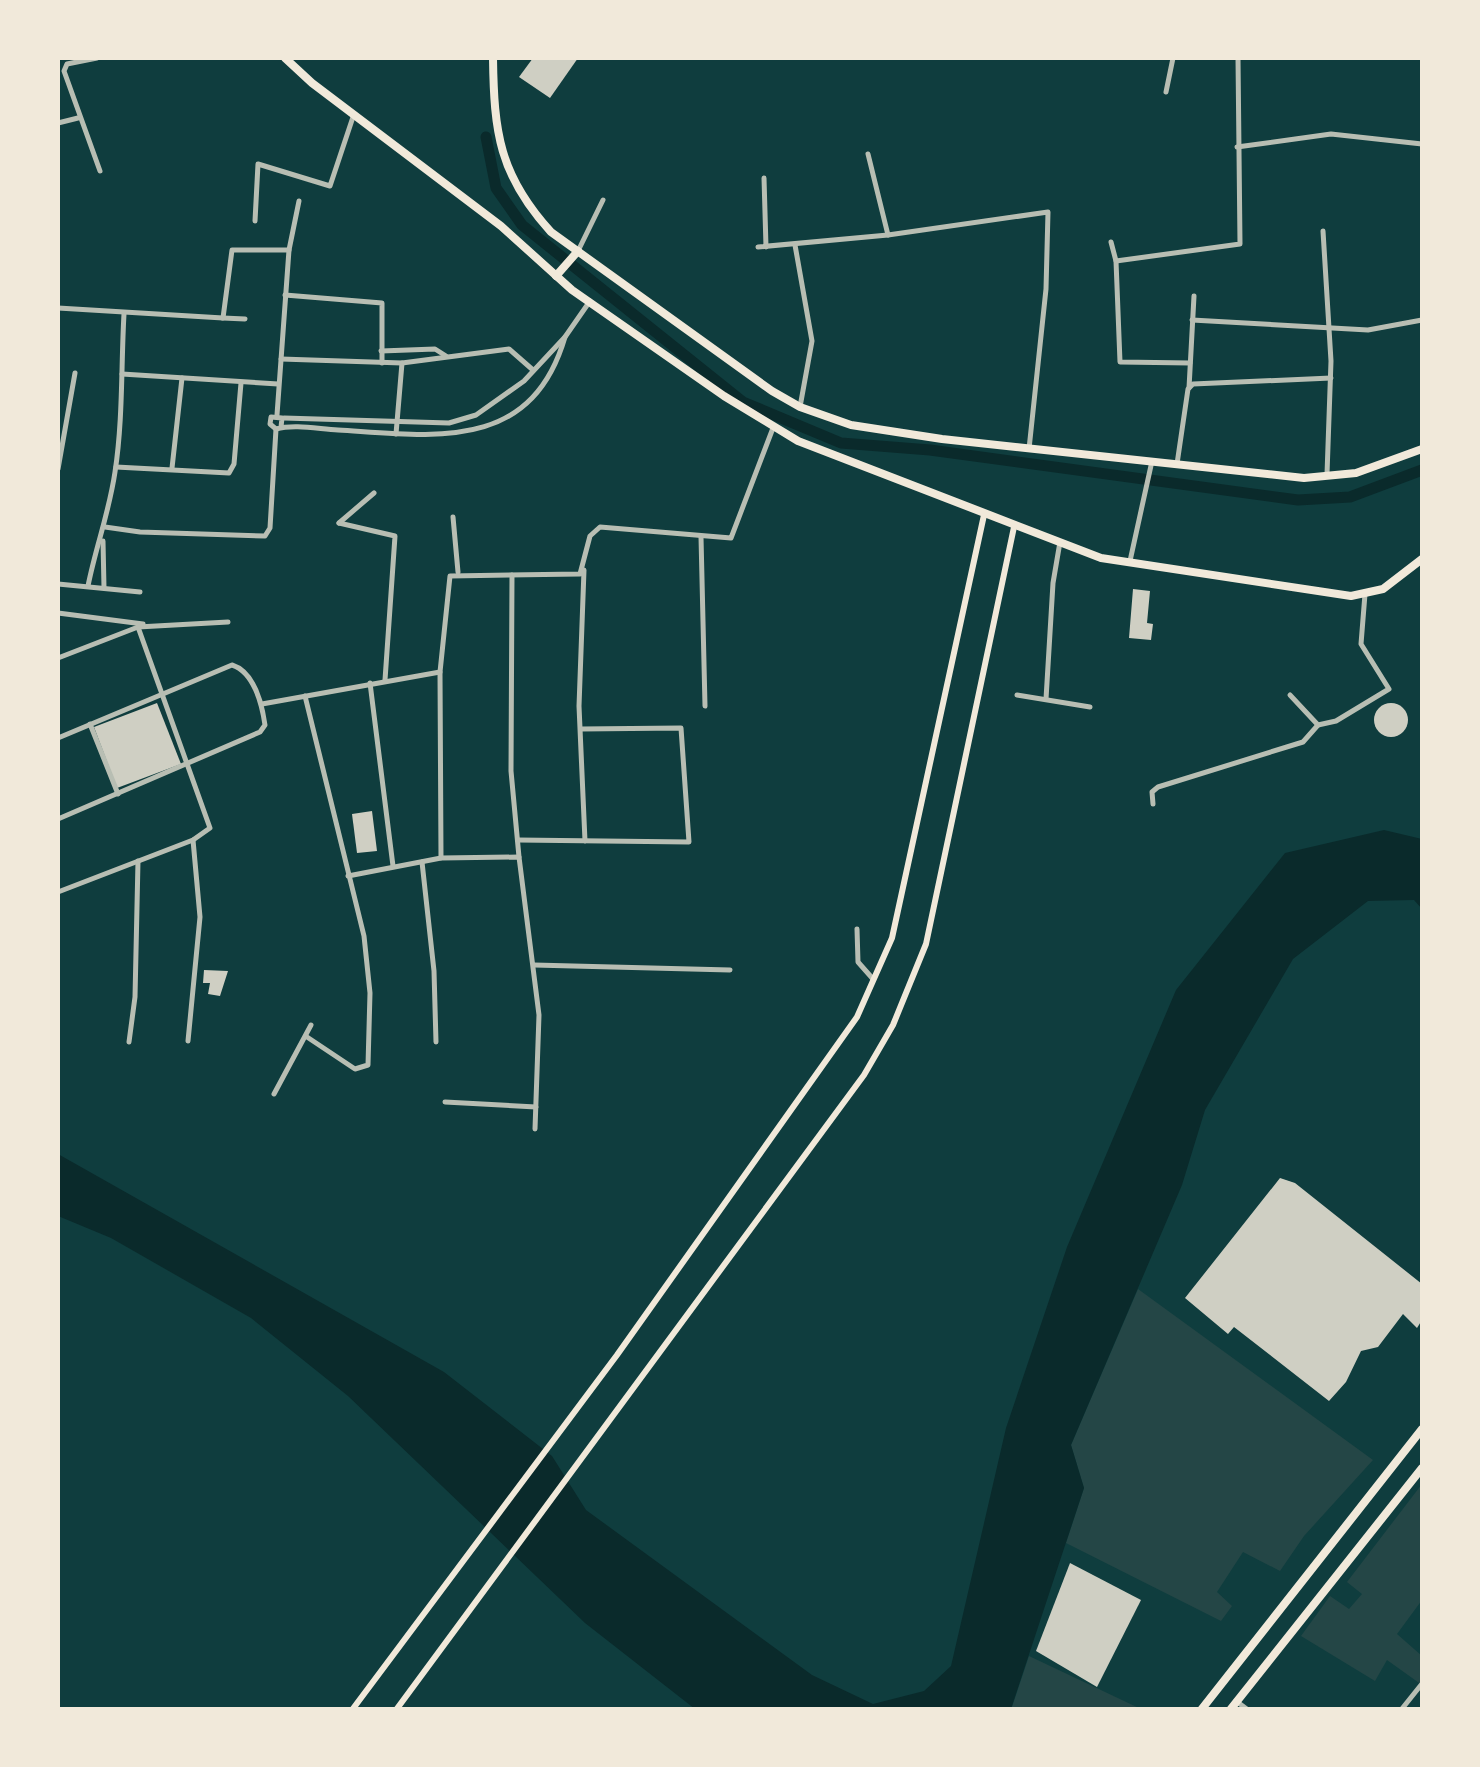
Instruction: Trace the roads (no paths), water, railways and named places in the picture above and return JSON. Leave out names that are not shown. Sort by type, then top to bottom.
[{"type":"main road","points":[[285,58],[501,226],[556,276],[773,428],[1014,527],[1130,563],[1335,596],[1383,589],[1422,558]]},
{"type":"main road","points":[[493,58],[495,126],[511,178],[551,232],[800,407],[878,430],[1276,476],[1327,478],[1422,449]]},
{"type":"main road","points":[[556,276],[578,251]]},
{"type":"main road","points":[[352,1710],[564,1427],[830,1060],[875,981],[892,938],[912,860],[984,515]]},
{"type":"main road","points":[[396,1710],[864,1075],[893,1025],[926,944],[1014,527]]},
{"type":"main road","points":[[1200,1710],[1422,1429]]},
{"type":"main road","points":[[1230,1710],[1422,1468]]},
{"type":"street","points":[[97,58],[66,64],[61,77],[100,171]]},
{"type":"street","points":[[1166,92],[1173,58]]},
{"type":"street","points":[[1116,261],[1240,244],[1238,58]]},
{"type":"street","points":[[255,221],[258,164],[330,186],[354,114]]},
{"type":"street","points":[[58,123],[78,118]]},
{"type":"street","points":[[1238,147],[1330,134],[1422,144]]},
{"type":"street","points":[[868,154],[888,236]]},
{"type":"street","points":[[764,178],[762,247],[888,236],[1032,211],[1050,216],[1030,449]]},
{"type":"street","points":[[578,251],[603,200]]},
{"type":"street","points":[[105,527],[224,537],[267,534],[289,250],[299,201]]},
{"type":"street","points":[[1323,231],[1330,378],[1327,478]]},
{"type":"street","points":[[1111,242],[1116,261],[1120,362],[1190,363]]},
{"type":"street","points":[[796,245],[812,341],[800,407]]},
{"type":"street","points":[[222,318],[232,250],[289,250]]},
{"type":"street","points":[[285,295],[382,303],[382,363]]},
{"type":"street","points":[[1177,464],[1188,389],[1194,296]]},
{"type":"street","points":[[565,337],[556,368],[520,406],[490,425],[455,436],[278,428],[269,422],[279,416],[455,422],[508,394],[565,337],[590,301]]},
{"type":"street","points":[[58,308],[244,320]]},
{"type":"street","points":[[104,588],[103,541],[116,467],[124,314]]},
{"type":"street","points":[[1192,320],[1328,324],[1368,330],[1422,320]]},
{"type":"street","points":[[381,351],[435,349],[446,357]]},
{"type":"street","points":[[281,359],[402,363],[509,349],[532,370]]},
{"type":"street","points":[[396,434],[402,363]]},
{"type":"street","points":[[58,469],[75,373]]},
{"type":"street","points":[[121,374],[278,384]]},
{"type":"street","points":[[172,468],[182,378]]},
{"type":"street","points":[[1188,389],[1202,381],[1330,378]]},
{"type":"street","points":[[116,467],[223,474],[231,470],[241,383]]},
{"type":"street","points":[[455,422],[455,436]]},
{"type":"street","points":[[585,840],[581,728],[584,570],[590,536],[600,527],[724,540],[735,535],[773,428]]},
{"type":"street","points":[[1130,563],[1152,461]]},
{"type":"street","points":[[374,493],[339,524],[395,536],[386,680]]},
{"type":"street","points":[[453,517],[458,572]]},
{"type":"street","points":[[701,537],[705,706]]},
{"type":"street","points":[[88,586],[95,552],[103,541]]},
{"type":"street","points":[[1046,699],[1060,542]]},
{"type":"street","points":[[441,858],[440,672],[450,576],[458,572],[571,576],[584,570]]},
{"type":"street","points":[[512,575],[511,771],[539,1015],[535,1129]]},
{"type":"street","points":[[58,584],[140,592]]},
{"type":"street","points":[[1153,804],[1152,792],[1158,786],[1303,742],[1318,725],[1336,721],[1388,689],[1361,644],[1364,594]]},
{"type":"street","points":[[58,613],[146,624],[228,622]]},
{"type":"street","points":[[58,658],[146,624]]},
{"type":"street","points":[[58,892],[193,840],[210,828],[184,766],[138,627]]},
{"type":"street","points":[[58,738],[232,666],[243,670],[262,704],[262,730],[58,819]]},
{"type":"street","points":[[262,704],[440,672]]},
{"type":"street","points":[[370,683],[394,866]]},
{"type":"street","points":[[1017,695],[1090,706]]},
{"type":"street","points":[[1290,695],[1318,725]]},
{"type":"street","points":[[304,696],[368,958],[368,1065],[355,1069],[307,1037]]},
{"type":"street","points":[[90,724],[118,794]]},
{"type":"street","points":[[518,840],[674,845],[689,842],[681,728],[581,728]]},
{"type":"street","points":[[188,1040],[200,917],[193,840]]},
{"type":"street","points":[[347,876],[441,858],[520,857]]},
{"type":"street","points":[[129,1042],[135,996],[138,861]]},
{"type":"street","points":[[422,862],[434,971],[436,1042]]},
{"type":"street","points":[[857,929],[858,962],[875,981]]},
{"type":"street","points":[[534,965],[730,970]]},
{"type":"street","points":[[274,1094],[311,1025]]},
{"type":"street","points":[[445,1102],[536,1107]]},
{"type":"street","points":[[1401,1710],[1421,1685]]},
{"type":"street","points":[[1236,1701],[1248,1710]]},
{"type":"waterway","points":[[486,137],[496,188],[522,225],[743,402],[841,443],[930,450],[1298,500],[1350,497],[1422,470]]}]
